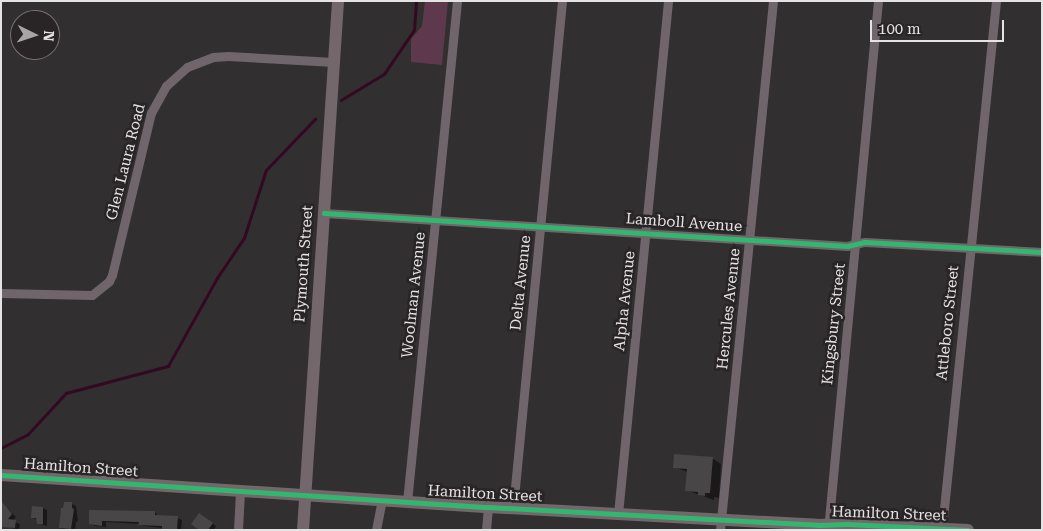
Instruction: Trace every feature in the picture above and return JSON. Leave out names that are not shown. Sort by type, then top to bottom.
[{"type":"street","name":"Plymouth Street","points":[[303,530],[338,1]]},
{"type":"street","name":"Woolman Avenue","points":[[408,502],[457,1]]},
{"type":"street","name":"Delta Avenue","points":[[513,508],[562,1]]},
{"type":"street","name":"Alpha Avenue","points":[[618,514],[668,1]]},
{"type":"street","name":"Hercules Avenue","points":[[721,525],[773,1]]},
{"type":"street","name":"Kingsbury Street","points":[[830,528],[878,1]]},
{"type":"street","name":"Attleboro Street","points":[[942,528],[996,1]]},
{"type":"street","name":"Glen Laura Road","points":[[1,293],[92,295],[109,281],[151,114],[166,86],[187,67],[213,57],[228,56],[334,62]]},
{"type":"street","name":"Lamboll Avenue","points":[[324,212],[847,246],[856,244],[1042,252]]},
{"type":"street","name":"Hamilton Street","points":[[1,475],[240,492],[618,514],[721,525],[968,530]]},
{"type":"street","points":[[238,530],[240,492]]},
{"type":"street","points":[[376,530],[382,500]]},
{"type":"street","points":[[486,530],[488,507]]},
{"type":"shaded area","points":[[425,1],[448,1],[442,65],[411,62],[411,39],[422,26]]},
{"type":"building","points":[[674,454],[713,457],[710,493],[705,493],[705,496],[698,495],[698,492],[685,491],[687,469],[673,468]]},
{"type":"building","points":[[1,501],[12,514],[8,519],[16,520],[15,528],[1,527]]},
{"type":"building","points":[[64,502],[72,502],[72,508],[74,509],[71,529],[59,528],[61,508],[63,508]]},
{"type":"building","points":[[32,506],[43,507],[43,524],[37,524],[36,518],[31,518]]},
{"type":"building","points":[[89,510],[155,511],[155,515],[178,516],[177,530],[162,530],[162,526],[138,525],[139,522],[102,521],[102,526],[89,524]]},
{"type":"building","points":[[199,513],[213,523],[208,530],[199,530],[191,524]]},
{"type":"waterway","points":[[341,100],[384,74],[414,30],[416,1]]},
{"type":"waterway","points":[[1,448],[28,434],[66,393],[168,366],[217,278],[244,238],[266,170],[315,119]]},
{"type":"cycle path","points":[[324,213],[847,246],[865,242],[1042,252]]},
{"type":"cycle path","points":[[1,475],[488,507],[818,525],[847,524],[968,530]]}]
